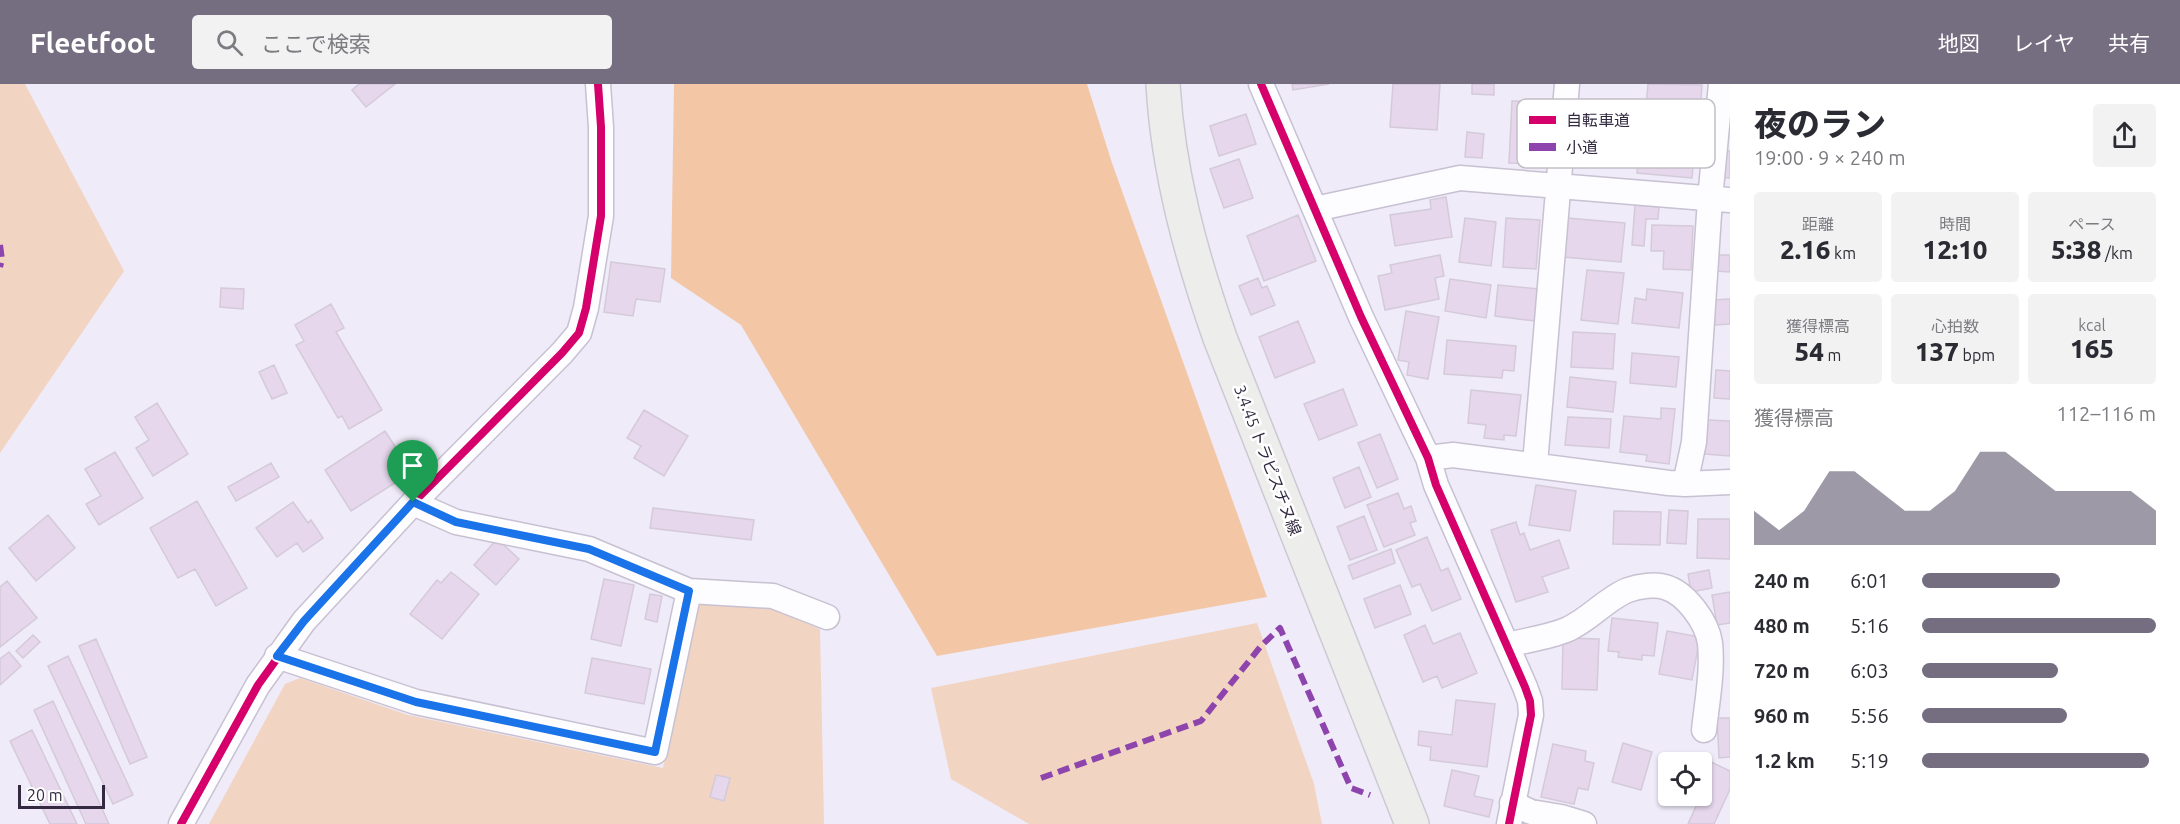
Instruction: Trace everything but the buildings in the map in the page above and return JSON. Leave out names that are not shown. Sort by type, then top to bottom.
[{"type":"main road","name":"3.4.45 トラピスチヌ線","points":[[1163,84],[1165,125],[1175,183],[1198,274],[1224,349],[1412,824]]},
{"type":"street","points":[[181,824],[258,685],[304,621],[413,502],[539,377],[579,333],[586,308],[601,216],[601,127],[598,84]]},
{"type":"street","points":[[1261,84],[1361,317],[1428,458],[1436,485],[1526,687],[1531,716],[1511,813],[1531,812],[1584,824]]},
{"type":"street","points":[[1566,99],[1567,84]]},
{"type":"street","points":[[1685,484],[1694,442],[1720,200],[1721,84]]},
{"type":"street","points":[[1535,464],[1560,168]]},
{"type":"street","points":[[1315,209],[1460,178],[1720,200]]},
{"type":"street","points":[[1428,458],[1453,455],[1685,484],[1730,482]]},
{"type":"street","points":[[413,502],[456,522],[589,549],[689,591],[773,596],[826,617]]},
{"type":"street","points":[[1508,645],[1567,630],[1628,590],[1651,586],[1665,587],[1675,592],[1694,611],[1710,641],[1710,669],[1704,730]]},
{"type":"street","points":[[277,656],[416,702],[655,752],[689,591]]},
{"type":"shaded area","points":[[0,84],[25,84],[124,271],[0,453]]},
{"type":"shaded area","points":[[674,84],[1087,84],[1112,163],[1267,597],[937,656],[741,325],[671,278]]},
{"type":"shaded area","points":[[699,604],[770,608],[820,629],[824,824],[209,824],[285,684],[300,678],[408,715],[663,768]]},
{"type":"shaded area","points":[[1257,623],[1314,784],[1322,824],[1029,824],[951,779],[931,688]]},
{"type":"marked path","points":[[0,245],[2,260],[0,267]]},
{"type":"marked path","points":[[1041,778],[1201,721],[1261,646],[1280,628],[1351,788],[1370,795]]},
{"type":"cycle path","points":[[181,824],[258,685],[304,621],[413,503],[562,353],[579,333],[586,308],[601,216],[601,127],[598,84]]},
{"type":"cycle path","points":[[1261,84],[1361,317],[1428,458],[1436,485],[1530,701],[1531,715],[1509,824]]},
{"type":"cycle path","points":[[277,656],[416,702],[655,752],[689,591]]},
{"type":"route","points":[[413,502],[456,522],[589,549],[689,591],[655,752],[416,702],[277,656],[304,621],[413,502]]}]
